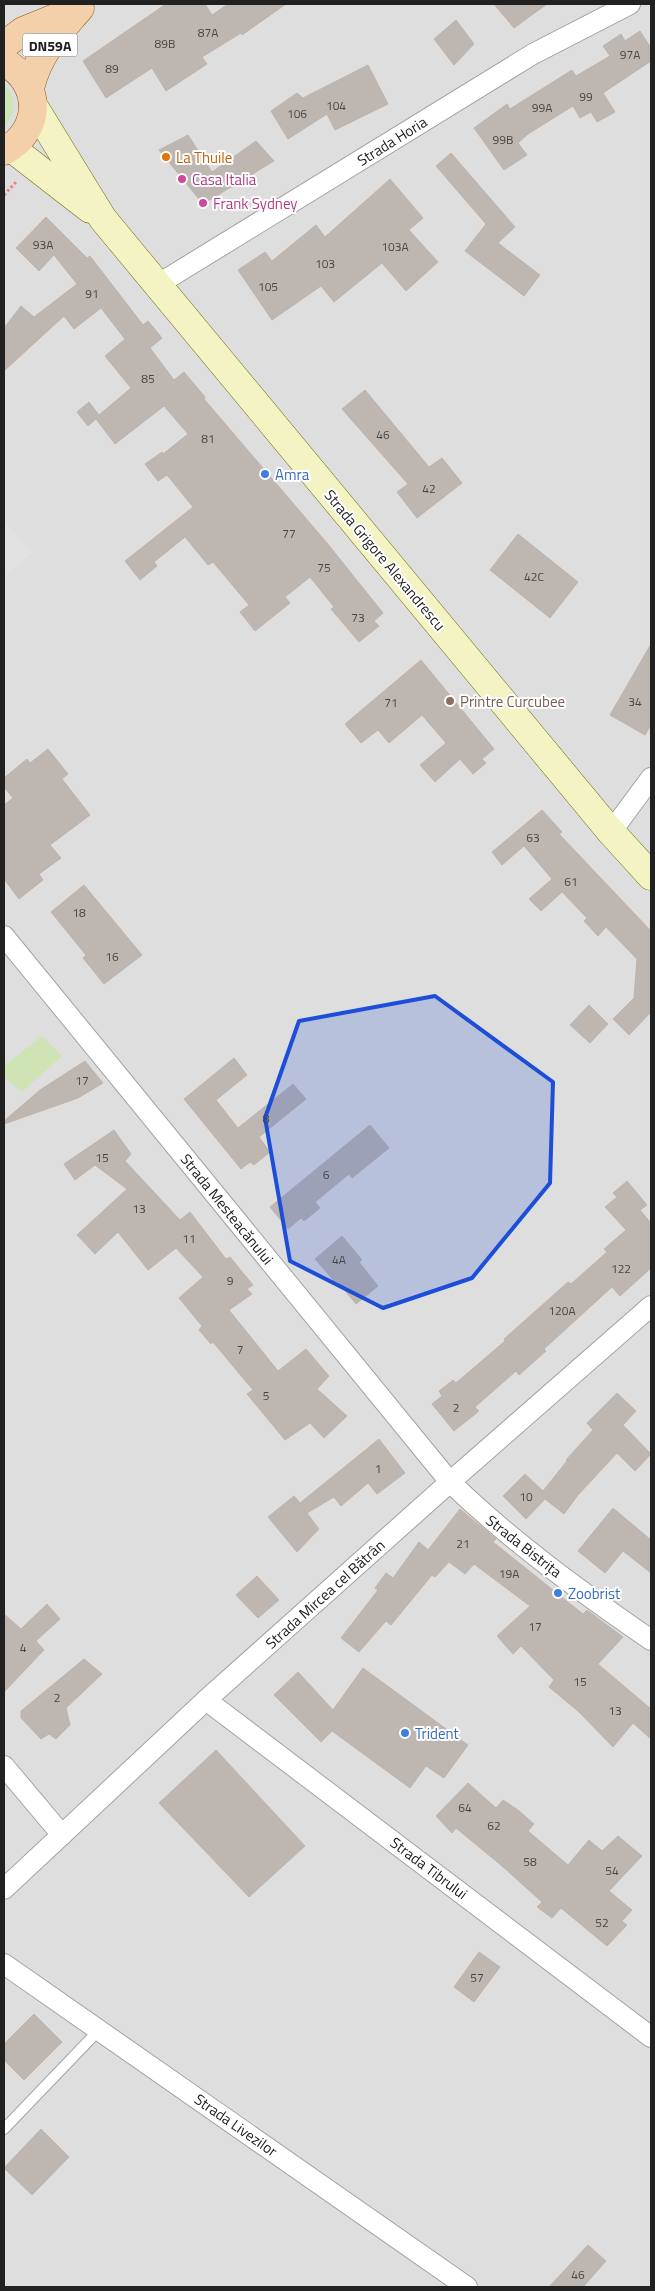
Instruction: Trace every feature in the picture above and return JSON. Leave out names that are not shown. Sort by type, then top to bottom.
[{"type":"main road","name":"DN59A","points":[[4,45],[23,31],[84,6]]},
{"type":"main road","name":"DN59A","points":[[7,149],[25,133],[32,115],[31,97],[35,66],[47,48],[84,6]]},
{"type":"main road","name":"DN59A","points":[[4,62],[19,72],[31,97]]},
{"type":"street","name":"Strada Horia","points":[[157,285],[533,54],[630,4]]},
{"type":"street","name":"Strada Grigore Alexandrescu","points":[[31,97],[103,219],[611,832],[648,866]]},
{"type":"street","name":"Strada Grigore Alexandrescu","points":[[7,149],[103,219]]},
{"type":"street","points":[[611,832],[651,778]]},
{"type":"street","name":"Strada Mesteacănului","points":[[4,936],[450,1482]]},
{"type":"street","name":"Strada Mircea cel Bătrân","points":[[4,1889],[206,1700],[651,1306]]},
{"type":"street","name":"Strada Bistrița","points":[[450,1482],[479,1510],[547,1564],[651,1640]]},
{"type":"street","name":"Strada Tibrului","points":[[206,1700],[651,2037]]},
{"type":"street","points":[[4,1766],[62,1835]]},
{"type":"street","name":"Strada Livezilor","points":[[4,1964],[467,2287]]},
{"type":"lane","points":[[4,2129],[98,2030]]},
{"type":"path","points":[[4,195],[9,187],[19,179]]},
{"type":"highlighted area","points":[[435,996],[553,1082],[550,1183],[472,1278],[383,1308],[290,1261],[265,1118],[299,1021]]},
{"type":"shaded area","points":[[4,4],[651,4],[651,2287],[4,2287]]},
{"type":"shaded area","points":[[4,519],[32,553],[4,577]]},
{"type":"green space","points":[[4,85],[13,100],[13,112],[4,127]]},
{"type":"green space","points":[[42,1036],[62,1056],[22,1092],[4,1077],[4,1066]]},
{"type":"building","points":[[166,4],[205,4],[212,15],[228,4],[286,4],[242,35],[241,33],[202,57],[207,64],[166,91],[152,68],[106,98],[83,61]]},
{"type":"building","points":[[494,4],[547,4],[514,28]]},
{"type":"building","points":[[456,20],[474,44],[454,65],[434,39]]},
{"type":"building","points":[[640,31],[651,48],[651,61],[603,93],[615,112],[597,122],[591,112],[580,118],[573,106],[528,134],[518,143],[527,155],[504,170],[474,128],[507,104],[510,109],[572,70],[576,76],[610,56],[603,46],[621,34],[625,41]]},
{"type":"building","points":[[368,65],[388,104],[335,130],[327,114],[288,139],[271,111],[297,93],[303,98]]},
{"type":"building","points":[[188,135],[212,172],[256,141],[274,161],[203,204],[159,150]]},
{"type":"building","points":[[451,153],[515,227],[498,243],[540,275],[524,296],[465,251],[486,224],[436,166]]},
{"type":"building","points":[[390,179],[423,218],[409,230],[438,262],[406,291],[382,263],[334,302],[321,286],[272,320],[238,270],[265,252],[272,261],[316,225],[325,237]]},
{"type":"building","points":[[46,217],[87,258],[90,256],[143,325],[148,321],[162,338],[150,348],[174,380],[184,372],[205,397],[204,399],[327,543],[383,613],[374,621],[379,626],[359,642],[331,609],[334,607],[310,577],[285,597],[290,603],[255,631],[240,612],[249,605],[213,562],[208,565],[185,537],[154,562],[157,566],[140,580],[125,561],[193,507],[167,475],[158,481],[145,464],[162,452],[163,454],[188,434],[164,406],[115,444],[96,419],[88,426],[77,412],[89,402],[99,415],[131,388],[105,356],[125,339],[101,308],[74,329],[64,316],[4,371],[4,328],[21,306],[34,317],[77,284],[54,255],[39,271],[16,248]]},
{"type":"building","points":[[365,390],[429,467],[442,458],[462,483],[417,518],[397,492],[408,484],[342,409]]},
{"type":"building","points":[[518,534],[578,582],[550,618],[490,570]]},
{"type":"building","points":[[651,644],[651,725],[645,735],[610,715]]},
{"type":"building","points":[[421,660],[494,749],[482,759],[486,763],[473,774],[460,759],[435,782],[420,765],[446,743],[422,715],[389,743],[378,730],[361,743],[345,724]]},
{"type":"building","points":[[48,749],[68,774],[62,779],[90,815],[50,845],[61,858],[39,874],[43,880],[19,899],[4,879],[4,805],[13,798],[4,787],[4,778],[27,759],[30,763]]},
{"type":"building","points":[[542,810],[562,832],[559,834],[651,931],[651,1012],[629,1035],[613,1019],[634,998],[637,959],[606,927],[598,936],[584,921],[587,918],[562,892],[541,911],[529,899],[552,879],[524,846],[502,865],[492,852]]},
{"type":"building","points":[[84,885],[142,955],[104,984],[83,958],[86,955],[51,912]]},
{"type":"building","points":[[589,1005],[608,1024],[590,1043],[570,1025]]},
{"type":"building","points":[[234,1058],[247,1075],[216,1100],[238,1128],[293,1084],[306,1099],[259,1137],[270,1152],[254,1165],[250,1162],[241,1169],[184,1099]]},
{"type":"building","points":[[85,1061],[103,1083],[78,1098],[4,1124],[4,1121],[40,1090]]},
{"type":"building","points":[[370,1125],[389,1148],[352,1178],[349,1174],[315,1202],[320,1208],[304,1221],[301,1218],[288,1229],[270,1207]]},
{"type":"building","points":[[114,1130],[131,1154],[125,1161],[180,1220],[190,1212],[226,1259],[230,1257],[253,1285],[247,1289],[252,1294],[229,1310],[278,1371],[306,1349],[329,1376],[317,1389],[347,1416],[324,1438],[310,1423],[285,1440],[247,1394],[253,1390],[213,1342],[211,1344],[199,1330],[202,1326],[179,1298],[203,1277],[176,1248],[148,1270],[118,1232],[95,1254],[77,1235],[127,1189],[95,1165],[75,1180],[64,1164]]},
{"type":"building","points":[[627,1181],[647,1205],[640,1210],[651,1223],[651,1268],[620,1296],[612,1287],[544,1349],[546,1351],[519,1375],[516,1371],[475,1407],[479,1411],[454,1431],[432,1404],[442,1396],[439,1391],[453,1380],[456,1383],[505,1341],[504,1339],[568,1282],[571,1284],[607,1252],[604,1249],[626,1230],[605,1207],[617,1197],[613,1193]]},
{"type":"building","points":[[342,1236],[362,1260],[359,1262],[378,1286],[356,1304],[315,1259]]},
{"type":"building","points":[[617,1393],[636,1411],[623,1425],[651,1454],[635,1471],[617,1453],[578,1495],[564,1514],[545,1499],[526,1519],[503,1496],[525,1474],[543,1491],[566,1460],[593,1430],[587,1423]]},
{"type":"building","points":[[379,1439],[405,1473],[377,1494],[368,1483],[341,1506],[334,1497],[307,1513],[319,1529],[297,1552],[268,1517],[294,1496],[300,1503]]},
{"type":"building","points":[[613,1508],[651,1540],[651,1573],[623,1551],[605,1573],[578,1551]]},
{"type":"building","points":[[460,1509],[496,1539],[493,1542],[583,1614],[587,1610],[623,1637],[598,1664],[651,1709],[651,1739],[633,1723],[613,1747],[579,1712],[549,1687],[554,1680],[521,1646],[513,1654],[497,1636],[530,1606],[474,1564],[465,1574],[449,1562],[435,1577],[432,1575],[391,1625],[386,1621],[359,1652],[341,1638],[378,1590],[375,1588],[386,1573],[393,1578],[419,1542],[428,1550]]},
{"type":"building","points":[[257,1576],[279,1600],[258,1618],[236,1595]]},
{"type":"building","points":[[47,1604],[60,1619],[36,1641],[44,1650],[4,1692],[4,1614],[21,1629]]},
{"type":"building","points":[[84,1659],[102,1674],[66,1708],[70,1725],[56,1739],[49,1734],[41,1739],[21,1718],[21,1711]]},
{"type":"building","name":"Trident","points":[[363,1668],[468,1745],[444,1778],[426,1766],[410,1788],[332,1731],[321,1742],[274,1695],[298,1672],[333,1710]]},
{"type":"building","points":[[216,1750],[305,1846],[249,1897],[159,1803]]},
{"type":"building","points":[[468,1783],[496,1808],[503,1800],[518,1810],[534,1824],[528,1831],[568,1865],[589,1840],[602,1851],[618,1836],[642,1856],[609,1891],[632,1910],[622,1921],[627,1925],[607,1946],[561,1908],[552,1918],[537,1907],[542,1902],[456,1828],[452,1833],[436,1816]]},
{"type":"building","points":[[479,1952],[500,1967],[474,2002],[454,1987]]},
{"type":"building","points":[[34,2014],[62,2042],[24,2080],[4,2060],[4,2044]]},
{"type":"building","points":[[41,2129],[69,2157],[32,2195],[4,2168]]},
{"type":"building","points":[[588,2245],[606,2261],[583,2287],[549,2287]]},
{"type":"place","name":"La Thuile","points":[[166,157]]},
{"type":"place","name":"Casa Italia","points":[[182,179]]},
{"type":"place","name":"Frank Sydney","points":[[203,203]]},
{"type":"place","name":"Amra","points":[[265,474]]},
{"type":"place","name":"Printre Curcubee","points":[[450,701]]},
{"type":"place","name":"Zoobrist","points":[[558,1593]]},
{"type":"place","name":"Trident","points":[[405,1733]]}]
